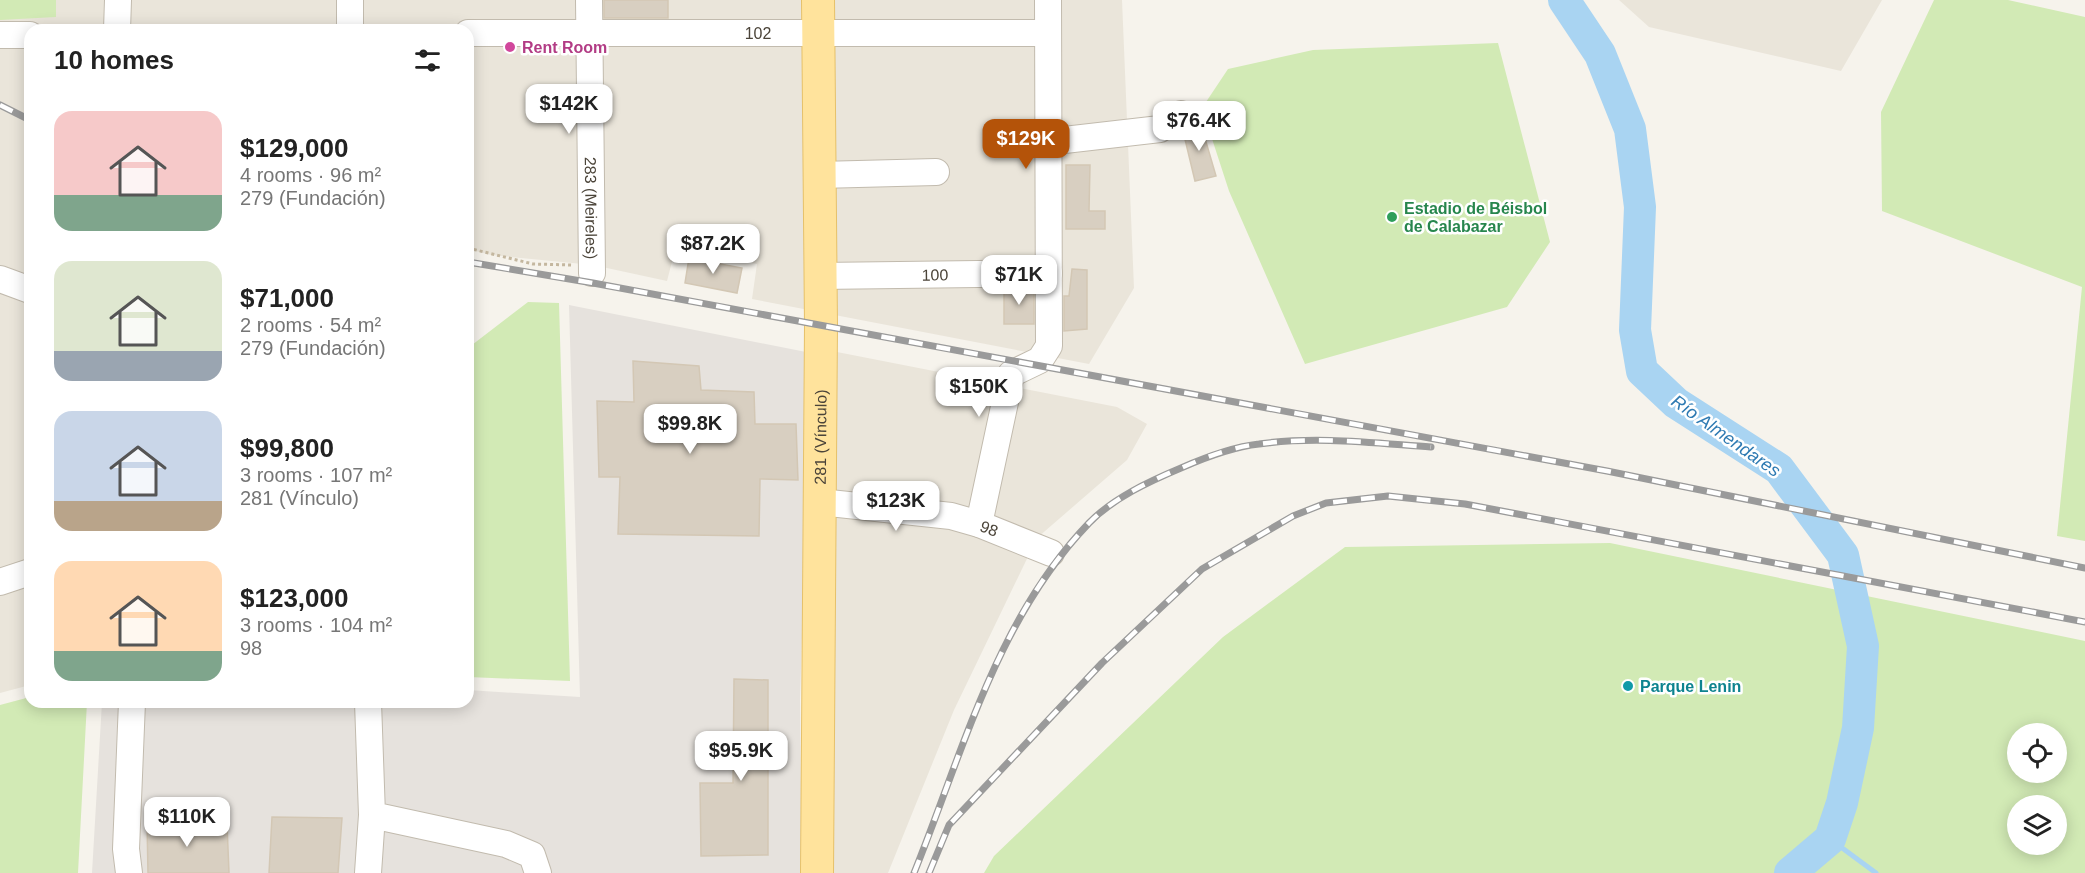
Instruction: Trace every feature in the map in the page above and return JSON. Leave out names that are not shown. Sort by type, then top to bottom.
[{"type":"main road","name":"281 (Vínculo)","points":[[817,873],[820,502],[818,0]]},
{"type":"street","points":[[117,24],[118,0]]},
{"type":"street","points":[[350,0],[350,24]]},
{"type":"street","name":"283 (Meireles)","points":[[589,0],[593,269]]},
{"type":"street","points":[[979,524],[1011,374],[1040,360],[1049,346],[1048,0]]},
{"type":"street","name":"102","points":[[474,33],[1048,33]]},
{"type":"street","points":[[0,35],[24,35]]},
{"type":"street","points":[[1047,142],[1160,129],[1181,114]]},
{"type":"street","points":[[819,175],[936,172]]},
{"type":"street","name":"100","points":[[819,276],[1049,273]]},
{"type":"street","points":[[0,279],[24,288]]},
{"type":"street","name":"98","points":[[820,502],[951,516],[979,524],[1051,553]]},
{"type":"street","points":[[0,582],[24,574]]},
{"type":"street","points":[[129,873],[126,849],[132,708]]},
{"type":"street","points":[[368,708],[372,815],[368,873]]},
{"type":"street","points":[[372,815],[506,844],[532,855],[538,873]]},
{"type":"path","points":[[474,250],[533,264],[593,269]]},
{"type":"shaded area","points":[[0,0],[1122,0],[1134,288],[1089,364],[752,299],[757,264],[675,250],[667,281],[593,265],[491,255],[474,251],[474,24],[24,24],[24,687],[0,693]]},
{"type":"shaded area","points":[[1619,0],[1882,0],[1841,71],[1649,27]]},
{"type":"shaded area","points":[[569,305],[811,353],[800,700],[802,873],[92,873],[102,708],[474,708],[474,690],[580,697]]},
{"type":"shaded area","points":[[837,352],[1117,407],[1147,424],[1127,460],[1037,538],[954,710],[888,873],[829,873]]},
{"type":"green space","points":[[0,0],[56,0],[56,17],[0,20]]},
{"type":"green space","points":[[1934,0],[2008,0],[2085,17],[2085,541],[2057,536],[2082,287],[1882,211],[1881,112]]},
{"type":"green space","name":"Estadio de Béisbol de Calabazar","points":[[1498,43],[1550,242],[1507,307],[1305,364],[1229,191],[1202,108],[1228,69],[1313,50]]},
{"type":"green space","points":[[528,302],[559,303],[570,681],[474,677],[474,343]]},
{"type":"green space","name":"Parque Lenin","points":[[1610,543],[2085,641],[2085,873],[984,873],[994,856],[1223,637],[1345,547]]},
{"type":"green space","points":[[24,699],[24,708],[87,708],[78,873],[0,873],[0,705]]},
{"type":"building","points":[[604,0],[668,0],[668,18],[604,18]]},
{"type":"building","points":[[1199,118],[1216,176],[1195,181],[1183,131]]},
{"type":"building","points":[[1066,165],[1090,165],[1089,211],[1105,211],[1105,229],[1066,229]]},
{"type":"building","points":[[689,258],[742,268],[737,293],[685,283]]},
{"type":"building","points":[[1072,269],[1087,270],[1087,329],[1064,331],[1064,296],[1069,296]]},
{"type":"building","points":[[1034,288],[1034,324],[1004,324],[1004,289]]},
{"type":"building","points":[[633,361],[699,366],[701,390],[754,392],[755,424],[796,424],[798,480],[760,479],[759,536],[618,534],[620,477],[599,477],[597,401],[634,402]]},
{"type":"building","points":[[734,679],[768,680],[768,855],[701,856],[700,783],[733,783]]},
{"type":"building","points":[[272,817],[342,818],[338,873],[269,873]]},
{"type":"building","points":[[147,822],[227,824],[229,873],[148,873]]},
{"type":"waterway","name":"Río Almendares","points":[[1564,0],[1600,54],[1630,129],[1640,207],[1635,330],[1642,371],[1676,403],[1779,469],[1843,555],[1863,646],[1858,728],[1842,803],[1830,839],[1790,873]]},
{"type":"waterway","points":[[1830,839],[1876,873]]},
{"type":"railway","points":[[0,105],[24,117]]},
{"type":"railway","points":[[474,263],[593,283],[1607,471],[2085,568]]},
{"type":"railway","points":[[914,873],[966,735],[1006,644],[1029,602],[1057,561],[1099,514],[1120,498],[1157,479],[1210,456],[1249,445],[1323,440],[1431,447]]},
{"type":"railway","points":[[929,873],[949,825],[1102,663],[1202,569],[1293,516],[1326,503],[1388,496],[1465,504],[2085,622]]},
{"type":"place","name":"Rent Room","points":[[510,47]]},
{"type":"place","name":"Estadio de Béisbol de Calabazar","points":[[1392,217]]},
{"type":"place","name":"Parque Lenin","points":[[1628,686]]}]
